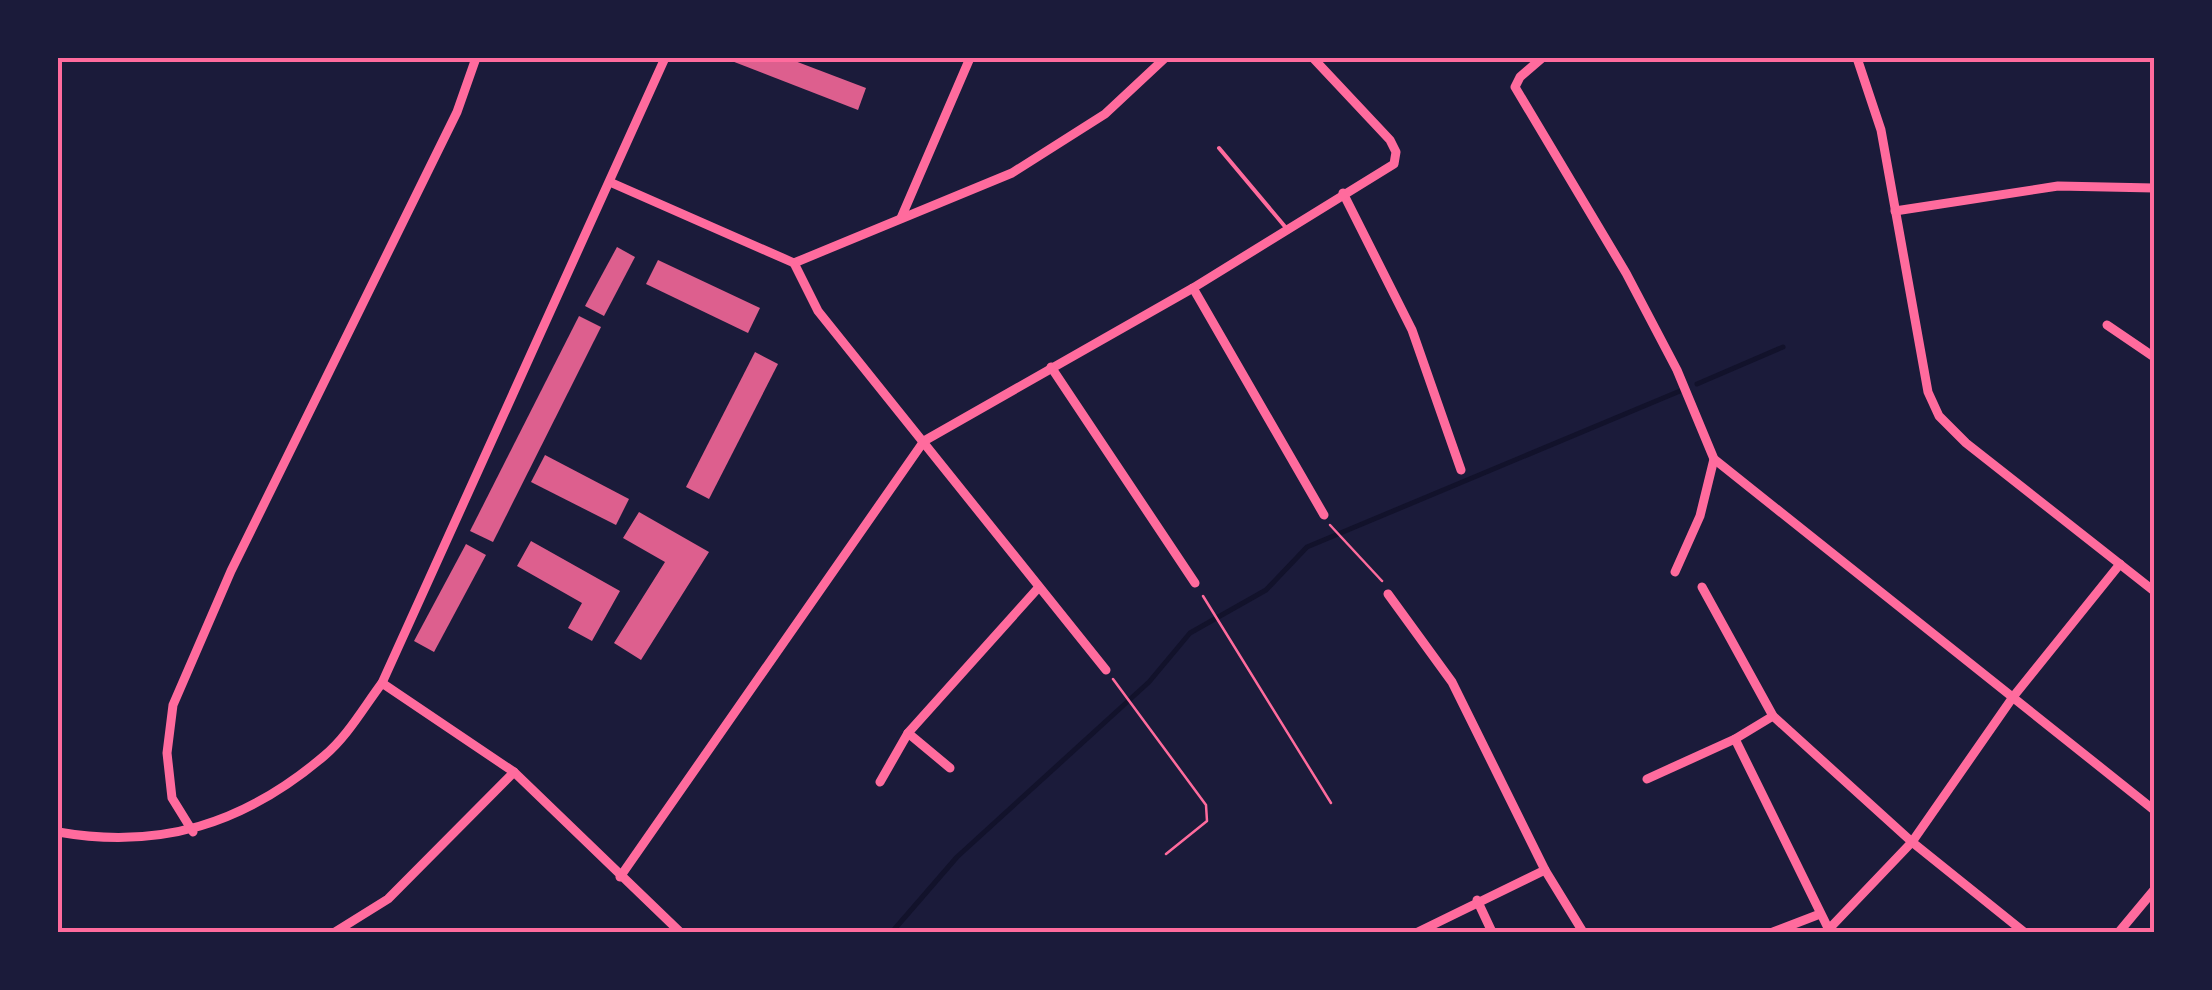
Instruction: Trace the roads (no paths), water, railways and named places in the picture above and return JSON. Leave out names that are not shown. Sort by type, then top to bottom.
[{"type":"street","points":[[193,832],[172,798],[167,753],[173,705],[232,572],[457,112],[476,58]]},
{"type":"street","points":[[58,832],[117,841],[193,832],[247,806],[327,754],[382,684],[612,183],[665,58]]},
{"type":"street","points":[[901,218],[970,58]]},
{"type":"street","points":[[794,263],[1012,172],[1105,114],[1165,58]]},
{"type":"street","points":[[620,877],[924,441],[1193,288],[1394,164],[1396,152],[1314,58]]},
{"type":"street","points":[[1542,58],[1520,76],[1516,87],[1626,273],[1676,370],[1714,459],[2154,810]]},
{"type":"street","points":[[1857,58],[1878,117],[1918,353],[1939,416],[1966,443],[2154,591]]},
{"type":"street","points":[[612,183],[794,263],[818,312],[1106,670]]},
{"type":"street","points":[[1895,210],[2058,186],[2154,188]]},
{"type":"street","points":[[1343,193],[1412,330],[1462,470]]},
{"type":"street","points":[[1193,288],[1324,515]]},
{"type":"street","points":[[2107,325],[2154,357]]},
{"type":"street","points":[[1051,367],[1195,583]]},
{"type":"street","points":[[1674,572],[1700,516],[1714,459]]},
{"type":"street","points":[[1736,739],[1829,931],[1912,842],[2013,697],[2120,564]]},
{"type":"street","points":[[880,782],[908,733],[1039,586]]},
{"type":"street","points":[[1702,587],[1773,716],[1912,842],[2024,932]]},
{"type":"street","points":[[1388,594],[1452,682],[1545,870],[1583,932]]},
{"type":"street","points":[[382,684],[514,772],[680,932]]},
{"type":"street","points":[[1647,779],[1736,739],[1773,716]]},
{"type":"street","points":[[908,733],[950,768]]},
{"type":"street","points":[[335,932],[388,899],[514,772]]},
{"type":"street","points":[[1418,932],[1476,900],[1545,870]]},
{"type":"street","points":[[2119,932],[2154,890]]},
{"type":"street","points":[[1476,900],[1492,932]]},
{"type":"street","points":[[1773,932],[1820,914]]},
{"type":"lane","points":[[1219,148],[1287,229]]},
{"type":"waterway","points":[[1697,384],[1783,347]]},
{"type":"waterway","points":[[892,932],[957,857],[1149,682],[1190,633],[1266,590],[1307,547],[1680,391]]}]
